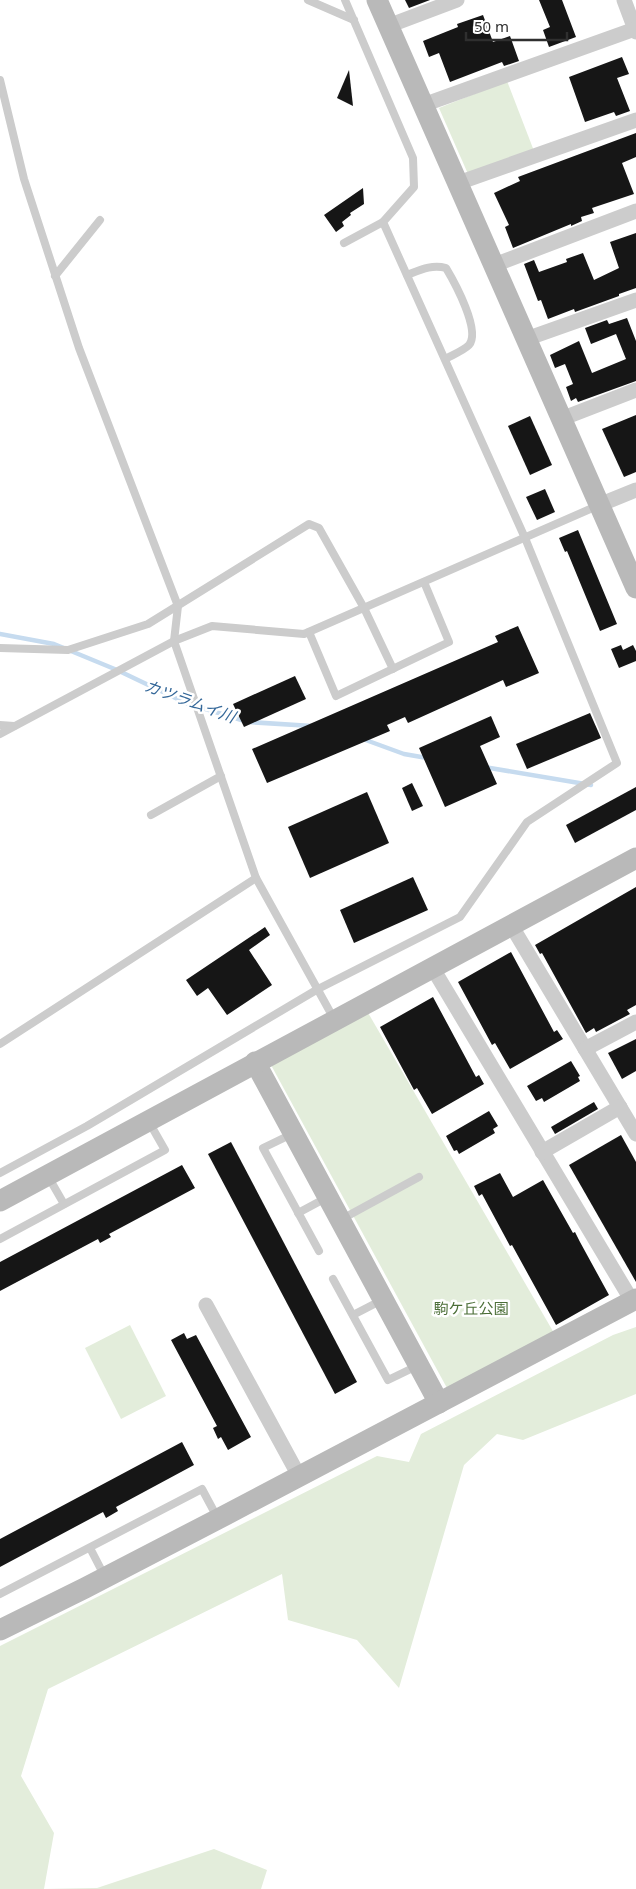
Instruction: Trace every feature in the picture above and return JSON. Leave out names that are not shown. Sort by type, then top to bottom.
[{"type":"street","points":[[377,0],[599,505],[634,579]]},
{"type":"street","points":[[388,26],[457,0]]},
{"type":"street","points":[[423,105],[635,31],[624,0]]},
{"type":"street","points":[[458,183],[636,120]]},
{"type":"street","points":[[494,265],[636,211]]},
{"type":"street","points":[[526,339],[636,300]]},
{"type":"street","points":[[561,419],[636,390]]},
{"type":"street","points":[[599,505],[636,490]]},
{"type":"street","points":[[0,1201],[636,858]]},
{"type":"street","points":[[511,925],[636,1134]]},
{"type":"street","points":[[0,1630],[105,1578],[634,1300],[542,1152],[432,967]]},
{"type":"street","points":[[585,1050],[636,1022]]},
{"type":"street","points":[[255,1062],[440,1403]]},
{"type":"street","points":[[542,1152],[620,1107]]},
{"type":"street","points":[[206,1305],[299,1476]]},
{"type":"lane","points":[[308,0],[354,20]]},
{"type":"lane","points":[[344,243],[384,222],[414,188],[413,158],[345,0]]},
{"type":"lane","points":[[0,80],[24,179],[79,348],[178,606],[174,641],[256,878],[334,1020]]},
{"type":"lane","points":[[55,276],[100,220]]},
{"type":"lane","points":[[0,1172],[87,1126],[318,989],[460,917],[527,822],[617,763],[524,538],[384,222]]},
{"type":"lane","points":[[407,275],[422,269],[438,266],[446,268],[472,324],[473,335],[469,345],[445,359]]},
{"type":"lane","points":[[0,734],[174,641],[212,626],[304,634],[599,505]]},
{"type":"lane","points":[[0,648],[68,650],[148,624],[309,524],[319,528],[364,608],[393,669]]},
{"type":"lane","points":[[309,632],[336,696],[449,642],[424,582]]},
{"type":"lane","points":[[0,725],[14,726]]},
{"type":"lane","points":[[151,815],[221,776]]},
{"type":"lane","points":[[0,1044],[256,878]]},
{"type":"lane","points":[[0,1239],[165,1150],[148,1120]]},
{"type":"lane","points":[[293,1133],[263,1148],[319,1251]]},
{"type":"lane","points":[[48,1176],[64,1204]]},
{"type":"lane","points":[[340,1220],[420,1177]]},
{"type":"lane","points":[[298,1213],[328,1197]]},
{"type":"lane","points":[[333,1279],[388,1380],[419,1366]]},
{"type":"lane","points":[[352,1315],[383,1299]]},
{"type":"lane","points":[[0,1594],[202,1489],[218,1519]]},
{"type":"lane","points":[[90,1548],[105,1578]]},
{"type":"green space","points":[[507,81],[534,151],[468,174],[439,108]]},
{"type":"green space","name":"駒ケ丘公園","points":[[367,1011],[554,1333],[447,1388],[271,1065]]},
{"type":"green space","points":[[130,1325],[166,1396],[121,1419],[85,1348]]},
{"type":"green space","points":[[636,1327],[636,1394],[523,1440],[497,1434],[464,1465],[399,1688],[357,1640],[288,1620],[282,1574],[48,1689],[21,1776],[54,1833],[44,1889],[0,1889],[0,1646],[377,1456],[409,1462],[421,1434],[613,1335]]},
{"type":"green space","points":[[214,1849],[267,1870],[261,1889],[44,1889],[97,1888]]},
{"type":"building","points":[[405,0],[430,0],[409,8]]},
{"type":"building","points":[[539,0],[562,0],[576,37],[549,47],[543,30],[550,27]]},
{"type":"building","points":[[483,15],[493,42],[510,36],[519,61],[504,66],[502,62],[450,82],[439,53],[429,57],[423,41],[458,27],[457,24]]},
{"type":"building","points":[[622,57],[629,74],[617,78],[630,111],[616,116],[614,112],[585,122],[569,77]]},
{"type":"building","points":[[349,70],[353,106],[337,98]]},
{"type":"building","points":[[636,133],[636,157],[622,163],[634,194],[592,208],[594,213],[581,217],[582,221],[513,248],[505,227],[509,225],[494,193],[520,181],[518,177]]},
{"type":"building","points":[[363,188],[364,204],[350,213],[351,215],[342,222],[344,226],[336,232],[324,215]]},
{"type":"building","points":[[636,233],[636,288],[575,312],[574,309],[548,319],[541,300],[538,301],[524,264],[534,260],[539,272],[567,262],[566,259],[583,253],[594,280],[619,268],[610,242]]},
{"type":"building","points":[[627,318],[636,341],[636,381],[578,402],[576,398],[571,401],[566,387],[573,384],[565,364],[555,368],[550,355],[579,341],[592,373],[626,359],[616,334],[591,344],[585,328],[607,320],[609,324]]},
{"type":"building","points":[[636,415],[636,472],[624,477],[602,429]]},
{"type":"building","points":[[530,416],[552,465],[530,475],[508,426]]},
{"type":"building","points":[[545,489],[555,512],[537,520],[526,497]]},
{"type":"building","points":[[578,530],[617,624],[600,631],[567,551],[565,552],[559,538]]},
{"type":"building","points":[[518,626],[539,673],[506,687],[503,680],[408,723],[405,717],[387,725],[390,731],[267,783],[252,749],[498,642],[495,636]]},
{"type":"building","points":[[621,645],[623,650],[633,645],[636,651],[636,661],[619,668],[611,649]]},
{"type":"building","points":[[295,676],[306,699],[244,727],[233,704]]},
{"type":"building","points":[[590,713],[601,738],[527,769],[516,744]]},
{"type":"building","points":[[491,716],[500,737],[480,746],[497,784],[445,807],[419,748]]},
{"type":"building","points":[[412,783],[423,806],[412,811],[402,788]]},
{"type":"building","points":[[636,787],[636,810],[575,843],[566,825]]},
{"type":"building","points":[[367,792],[389,843],[310,878],[288,827]]},
{"type":"building","points":[[413,877],[428,910],[354,943],[340,910]]},
{"type":"building","points":[[636,887],[636,1005],[627,1010],[630,1014],[596,1032],[594,1028],[586,1033],[542,953],[540,954],[535,945]]},
{"type":"building","points":[[265,927],[270,935],[249,950],[272,985],[227,1015],[208,988],[197,996],[186,980]]},
{"type":"building","points":[[511,952],[554,1032],[557,1030],[563,1039],[510,1069],[495,1043],[492,1045],[458,982]]},
{"type":"building","points":[[433,997],[476,1077],[479,1075],[484,1084],[432,1114],[417,1088],[414,1090],[380,1027]]},
{"type":"building","points":[[636,1039],[636,1071],[622,1079],[608,1053]]},
{"type":"building","points":[[571,1061],[580,1076],[578,1077],[580,1081],[544,1102],[542,1098],[536,1101],[527,1086]]},
{"type":"building","points":[[594,1102],[598,1109],[555,1134],[551,1127]]},
{"type":"building","points":[[489,1111],[498,1126],[493,1129],[495,1133],[459,1154],[457,1150],[454,1151],[446,1136]]},
{"type":"building","points":[[621,1135],[636,1162],[636,1282],[569,1165]]},
{"type":"building","points":[[231,1142],[357,1382],[335,1394],[208,1154]]},
{"type":"building","points":[[182,1165],[195,1188],[109,1234],[111,1237],[100,1243],[98,1239],[0,1291],[0,1262]]},
{"type":"building","points":[[500,1173],[513,1197],[543,1180],[573,1233],[575,1232],[609,1295],[556,1325],[482,1194],[479,1196],[474,1186]]},
{"type":"building","points":[[184,1333],[187,1339],[196,1335],[251,1437],[228,1450],[221,1437],[218,1439],[213,1428],[217,1426],[171,1340]]},
{"type":"building","points":[[182,1442],[194,1465],[116,1507],[118,1511],[106,1518],[103,1512],[0,1567],[0,1539]]},
{"type":"waterway","name":"カツラムイ川","points":[[0,634],[54,644],[117,670],[186,703],[248,722],[312,726]]},
{"type":"waterway","name":"カツラムイ川","points":[[363,739],[404,754],[427,758]]},
{"type":"waterway","name":"カツラムイ川","points":[[484,767],[591,785]]}]
